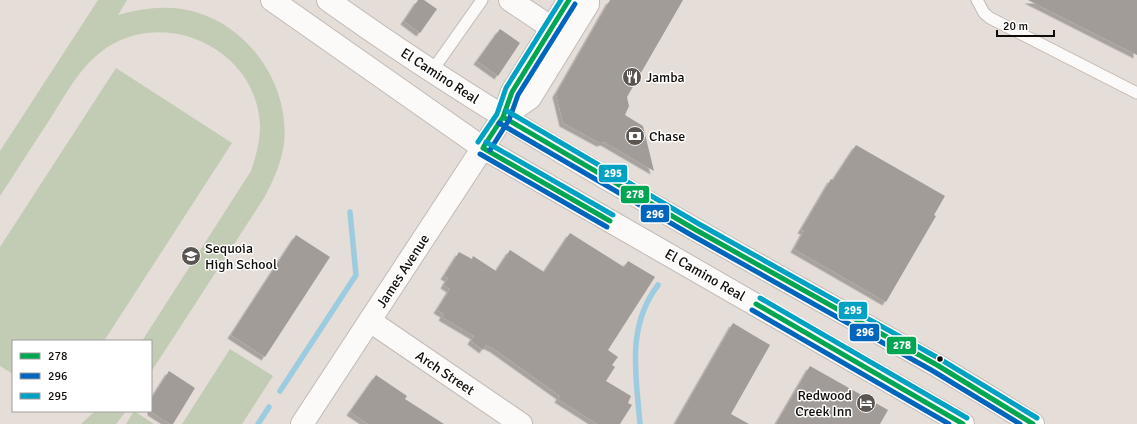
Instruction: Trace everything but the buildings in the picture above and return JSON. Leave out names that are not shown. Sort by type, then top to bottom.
[{"type":"main road","name":"El Camino Real","points":[[272,0],[483,148],[959,423]]},
{"type":"main road","name":"El Camino Real","points":[[328,0],[503,118],[689,227],[937,365],[1033,424]]},
{"type":"main road","points":[[510,0],[552,28]]},
{"type":"main road","name":"James Avenue","points":[[302,424],[503,118],[512,92],[569,0]]},
{"type":"main road","name":"James Avenue","points":[[503,118],[530,98],[588,4],[588,0]]},
{"type":"main road","name":"Arch Street","points":[[370,322],[521,424]]},
{"type":"lane","points":[[432,71],[482,0]]},
{"type":"lane","points":[[977,0],[984,13],[990,18],[1137,93]]},
{"type":"green space","points":[[98,0],[127,0],[118,15],[145,9],[172,8],[196,12],[219,22],[239,35],[256,53],[269,73],[279,95],[284,119],[284,144],[281,158],[264,198],[152,370],[152,340],[143,340],[251,171],[255,160],[260,126],[256,100],[245,77],[228,59],[208,45],[185,36],[160,32],[135,35],[111,45],[83,69],[0,196],[0,151]]},
{"type":"green space","points":[[116,68],[232,143],[105,340],[12,340],[12,373],[0,366],[0,247]]},
{"type":"green space","points":[[230,349],[273,376],[242,424],[182,424]]},
{"type":"green space","points":[[94,412],[125,412],[116,424],[81,424]]},
{"type":"green space","points":[[133,412],[136,412],[154,424],[126,424]]},
{"type":"waterway","points":[[280,391],[356,275],[350,212]]},
{"type":"waterway","points":[[640,424],[636,370],[637,335],[641,318],[648,301],[658,285]]},
{"type":"waterway","points":[[258,424],[269,407]]},
{"type":"transit line","name":"295","points":[[478,142],[497,114],[506,88],[561,0]]},
{"type":"transit line","name":"278","points":[[484,146],[503,117],[512,92],[569,0]]},
{"type":"transit line","name":"296","points":[[490,150],[509,120],[518,95],[575,4]]},
{"type":"transit line","name":"295","points":[[507,111],[699,224],[940,359],[1037,418]]},
{"type":"transit line","name":"278","points":[[503,117],[696,230],[937,365],[1033,424]]},
{"type":"transit line","name":"296","points":[[499,123],[693,236],[933,371],[1020,424]]},
{"type":"transit line","name":"295","points":[[486,142],[613,215]]},
{"type":"transit line","name":"278","points":[[483,148],[610,221]]},
{"type":"transit line","name":"296","points":[[480,154],[607,227]]},
{"type":"transit line","name":"295","points":[[760,298],[967,418]]},
{"type":"transit line","name":"278","points":[[756,304],[963,424]]},
{"type":"transit line","name":"296","points":[[752,310],[949,424]]},
{"type":"place","name":"Jamba","points":[[632,77]]},
{"type":"place","name":"Chase","points":[[635,136]]},
{"type":"place","name":"Sequoia High School","points":[[191,256]]},
{"type":"place","name":"Redwood Creek Inn","points":[[866,403]]}]
